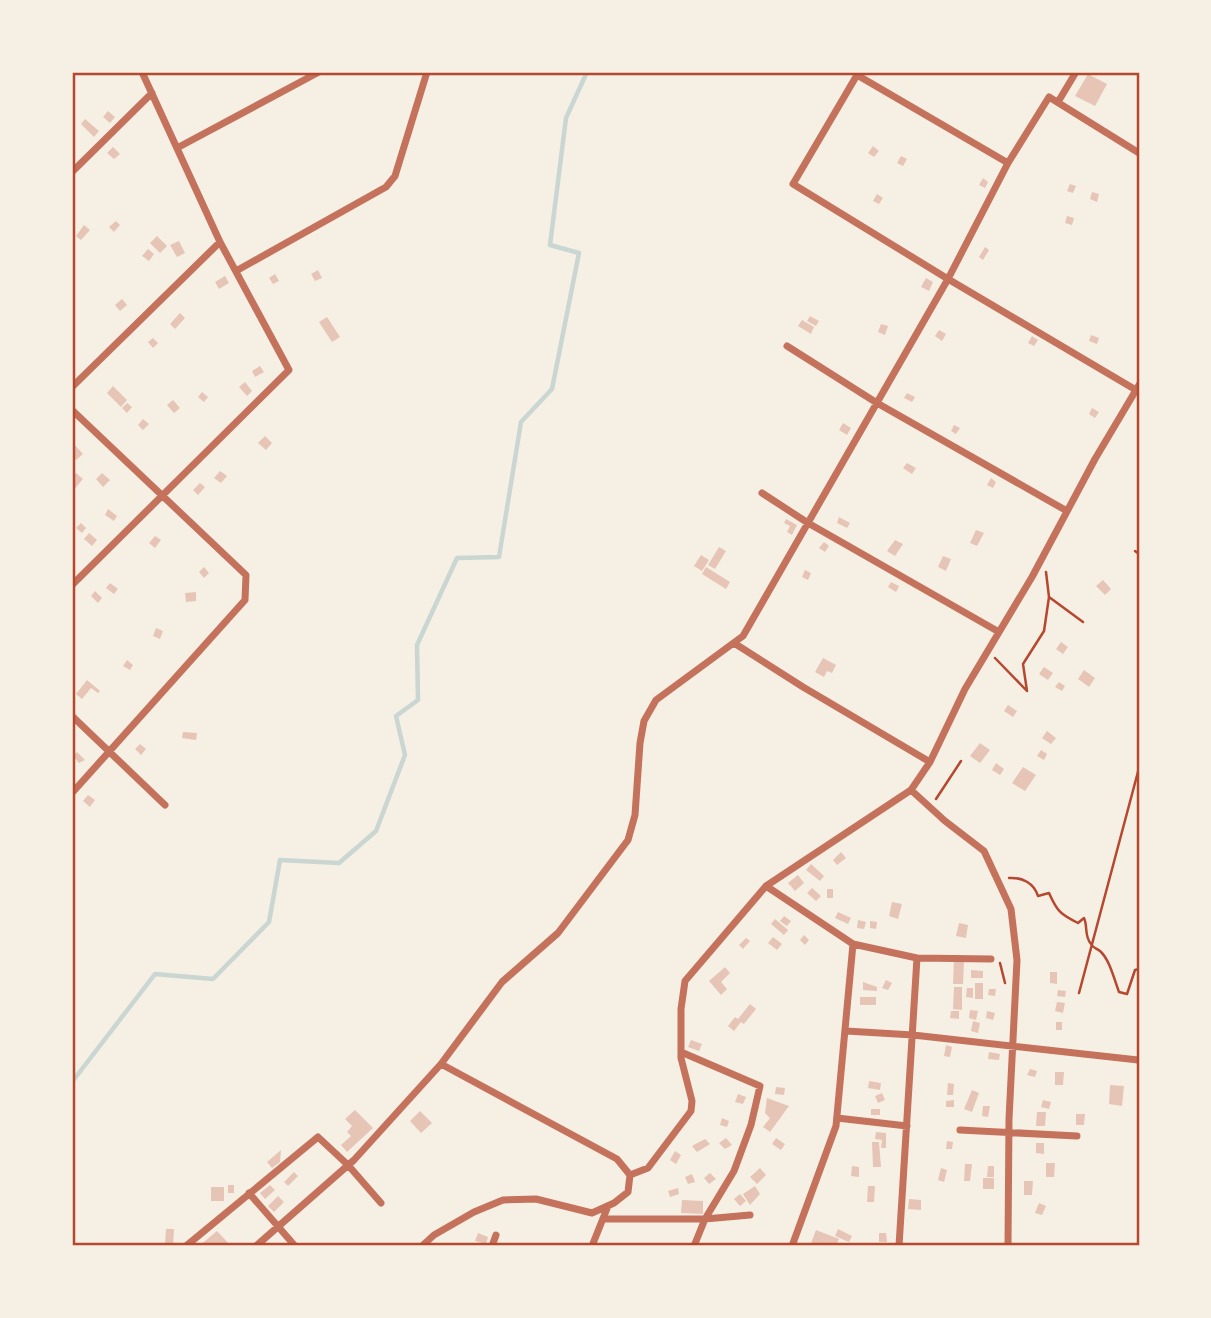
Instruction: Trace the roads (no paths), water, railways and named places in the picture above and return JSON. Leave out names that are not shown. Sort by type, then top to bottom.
[{"type":"street","points":[[72,585],[289,370],[220,242],[142,72]]},
{"type":"street","points":[[177,148],[319,72]]},
{"type":"street","points":[[236,271],[386,187],[395,176],[428,72]]},
{"type":"street","points":[[1058,102],[1076,72]]},
{"type":"street","points":[[630,1175],[648,1168],[691,1111],[692,1101],[681,1052],[681,1009],[685,981],[766,886],[911,790],[930,762],[965,689],[1045,554],[1094,459],[1138,388],[948,279],[793,184],[856,75],[1008,163]]},
{"type":"street","points":[[72,172],[152,93]]},
{"type":"street","points":[[256,1246],[348,1165],[441,1064],[502,982],[558,933],[628,840],[635,816],[644,721],[656,700],[743,636],[948,279],[1008,163],[1049,97],[1139,153]]},
{"type":"street","points":[[72,387],[220,242]]},
{"type":"street","points":[[787,346],[877,402],[1067,511]]},
{"type":"street","points":[[72,410],[246,575],[245,600],[72,793]]},
{"type":"street","points":[[762,493],[808,523],[999,632]]},
{"type":"street","points":[[734,643],[930,762]]},
{"type":"street","points":[[72,716],[165,805]]},
{"type":"street","points":[[911,790],[984,851],[1012,909],[1017,960],[1009,1133],[1008,1246]]},
{"type":"street","points":[[766,886],[853,944],[918,957],[991,959]]},
{"type":"street","points":[[792,1246],[837,1118],[853,944]]},
{"type":"street","points":[[899,1246],[918,957]]},
{"type":"street","points":[[846,1031],[913,1035],[1138,1059]]},
{"type":"street","points":[[681,1052],[760,1086],[751,1125],[734,1171],[705,1219],[694,1246]]},
{"type":"street","points":[[422,1246],[444,1229],[503,1200],[536,1199],[592,1213],[628,1192],[630,1175],[617,1159],[441,1064]]},
{"type":"street","points":[[837,1118],[907,1126]]},
{"type":"street","points":[[960,1130],[1077,1136]]},
{"type":"street","points":[[186,1246],[318,1137],[348,1165],[381,1203]]},
{"type":"street","points":[[249,1194],[295,1246]]},
{"type":"street","points":[[592,1246],[608,1206]]},
{"type":"street","points":[[603,1220],[705,1219],[750,1215]]},
{"type":"street","points":[[492,1246],[496,1236]]},
{"type":"waterway","points":[[72,1082],[155,974],[213,979],[269,922],[280,860],[339,863],[376,831],[405,755],[396,716],[418,700],[417,645],[457,558],[499,557],[521,422],[552,389],[579,253],[550,245],[566,118],[587,72]]}]
